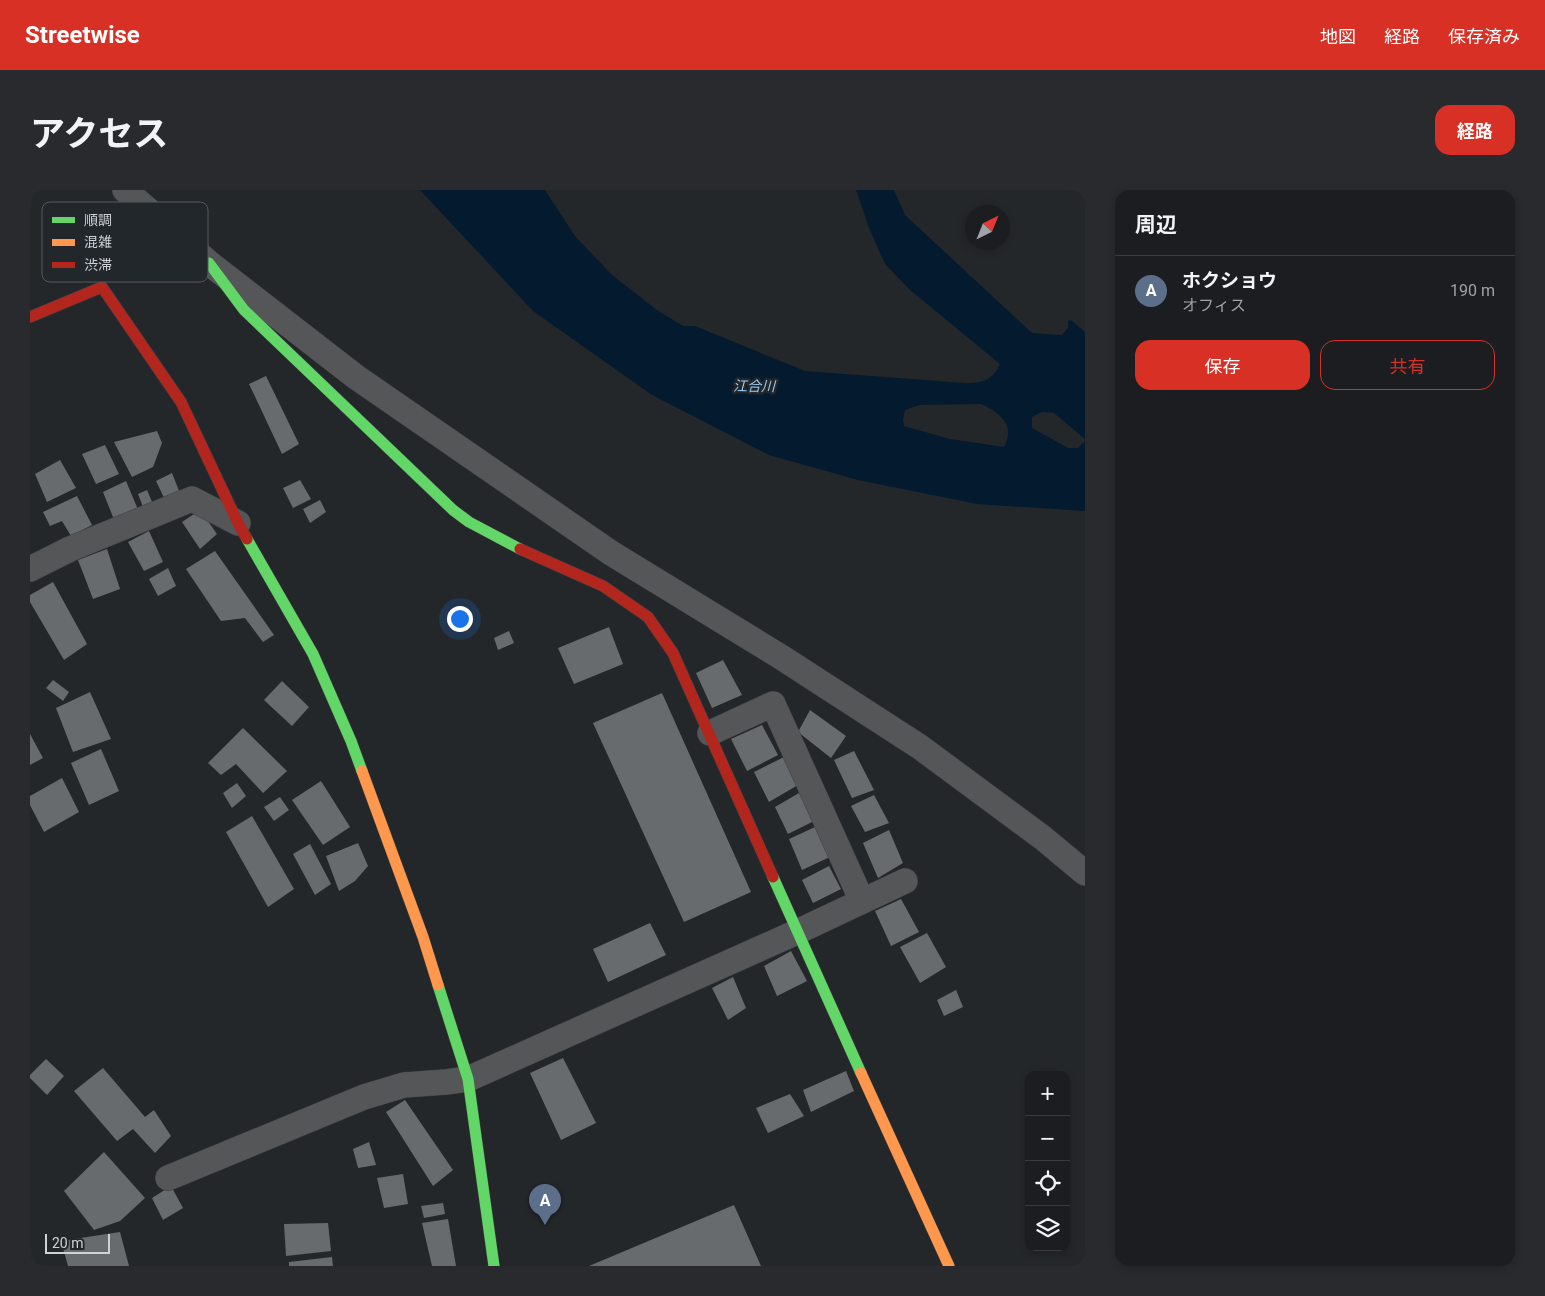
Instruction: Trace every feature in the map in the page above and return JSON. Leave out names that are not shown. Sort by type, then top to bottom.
[{"type":"street","points":[[125,190],[139,202]]},
{"type":"street","points":[[209,263],[244,310],[453,510],[469,522],[505,542],[603,586],[648,617],[673,653],[949,1266]]},
{"type":"street","points":[[209,263],[356,377],[611,553],[920,747],[1043,838],[1085,873]]},
{"type":"street","points":[[30,317],[102,287],[181,402],[238,523],[313,654],[350,741],[422,937],[468,1079],[494,1266]]},
{"type":"street","points":[[30,569],[70,549],[192,499],[238,523]]},
{"type":"street","points":[[710,733],[773,704],[862,901]]},
{"type":"street","points":[[168,1178],[364,1097],[404,1085],[468,1079],[797,932],[905,881]]},
{"type":"water","name":"江合川","points":[[420,190],[545,190],[575,236],[612,275],[657,310],[683,326],[695,326],[805,371],[965,383],[986,380],[994,374],[1000,364],[910,290],[885,264],[869,228],[856,190],[894,190],[905,215],[1032,333],[1062,335],[1068,328],[1068,321],[1071,320],[1085,332],[1085,439],[1054,413],[1042,412],[1032,417],[1032,428],[1068,448],[1078,448],[1085,441],[1085,511],[977,504],[858,480],[769,455],[652,395],[533,311]],"holes":[[[981,404],[1000,416],[1007,426],[1008,432],[1004,447],[950,439],[904,426],[905,410],[919,405]]]},
{"type":"building","points":[[266,376],[299,444],[282,454],[249,384]]},
{"type":"building","points":[[157,431],[162,443],[153,467],[132,477],[114,442]]},
{"type":"building","points":[[105,445],[119,474],[96,484],[82,454]]},
{"type":"building","points":[[60,460],[76,488],[47,502],[35,474]]},
{"type":"building","points":[[172,473],[181,496],[167,504],[156,481]]},
{"type":"building","points":[[300,480],[311,499],[293,508],[283,488]]},
{"type":"building","points":[[126,481],[139,512],[115,522],[103,492]]},
{"type":"building","points":[[147,490],[155,509],[145,512],[138,494]]},
{"type":"building","points":[[77,496],[92,525],[71,536],[62,521],[50,526],[43,512]]},
{"type":"building","points":[[320,500],[326,512],[310,523],[303,509]]},
{"type":"building","points":[[200,510],[217,534],[200,549],[182,522]]},
{"type":"building","points":[[149,531],[163,562],[144,571],[128,542]]},
{"type":"building","points":[[107,549],[120,589],[93,599],[78,560]]},
{"type":"building","points":[[215,551],[274,635],[263,642],[245,618],[221,621],[186,569]]},
{"type":"building","points":[[168,568],[176,586],[158,596],[149,579]]},
{"type":"building","points":[[53,582],[87,644],[64,660],[30,602],[30,595]]},
{"type":"building","points":[[609,627],[623,664],[574,684],[558,648]]},
{"type":"building","points":[[509,631],[514,643],[498,650],[494,638]]},
{"type":"building","points":[[723,660],[742,695],[712,708],[696,673]]},
{"type":"building","points":[[53,680],[69,692],[63,701],[46,688]]},
{"type":"building","points":[[282,681],[309,707],[292,726],[264,700]]},
{"type":"building","points":[[90,692],[111,739],[73,752],[56,708]]},
{"type":"building","points":[[662,693],[751,892],[684,922],[593,723]]},
{"type":"building","points":[[810,710],[846,736],[831,758],[798,732]]},
{"type":"building","points":[[762,725],[778,755],[747,771],[731,739]]},
{"type":"building","points":[[243,728],[287,771],[263,793],[236,764],[221,775],[208,763]]},
{"type":"building","points":[[30,734],[43,758],[30,765]]},
{"type":"building","points":[[101,749],[119,791],[89,805],[71,763]]},
{"type":"building","points":[[854,751],[874,790],[852,798],[834,760]]},
{"type":"building","points":[[784,757],[798,785],[769,802],[754,772]]},
{"type":"building","points":[[62,778],[79,812],[44,832],[30,805],[30,796]]},
{"type":"building","points":[[321,781],[350,827],[323,845],[292,800]]},
{"type":"building","points":[[237,783],[246,796],[232,808],[223,793]]},
{"type":"building","points":[[799,793],[814,821],[788,834],[775,807]]},
{"type":"building","points":[[874,795],[889,823],[865,832],[851,806]]},
{"type":"building","points":[[280,797],[289,810],[274,821],[264,807]]},
{"type":"building","points":[[252,816],[294,889],[268,907],[226,832]]},
{"type":"building","points":[[815,827],[830,857],[802,870],[789,839]]},
{"type":"building","points":[[889,830],[903,863],[878,878],[863,843]]},
{"type":"building","points":[[358,843],[368,866],[355,881],[339,891],[326,856]]},
{"type":"building","points":[[310,844],[331,884],[315,895],[293,854]]},
{"type":"building","points":[[829,866],[841,889],[813,903],[802,880]]},
{"type":"building","points":[[901,899],[919,932],[891,946],[875,911]]},
{"type":"building","points":[[650,923],[666,955],[608,982],[593,949]]},
{"type":"building","points":[[927,933],[946,967],[920,983],[900,947]]},
{"type":"building","points":[[791,951],[807,981],[777,996],[764,966]]},
{"type":"building","points":[[733,977],[746,1008],[728,1020],[712,988]]},
{"type":"building","points":[[956,990],[963,1007],[944,1016],[937,1000]]},
{"type":"building","points":[[563,1058],[596,1123],[561,1140],[530,1073]]},
{"type":"building","points":[[46,1059],[64,1076],[47,1095],[30,1078],[30,1075]]},
{"type":"building","points":[[103,1068],[145,1117],[154,1110],[171,1136],[155,1153],[133,1129],[117,1141],[74,1091]]},
{"type":"building","points":[[846,1071],[854,1091],[811,1112],[803,1090]]},
{"type":"building","points":[[790,1094],[804,1116],[768,1133],[756,1108]]},
{"type":"building","points":[[405,1100],[453,1170],[433,1186],[386,1112]]},
{"type":"building","points":[[369,1142],[376,1165],[358,1168],[353,1149]]},
{"type":"building","points":[[104,1152],[145,1198],[120,1221],[94,1230],[64,1191]]},
{"type":"building","points":[[403,1174],[408,1204],[384,1208],[377,1178]]},
{"type":"building","points":[[171,1186],[183,1208],[163,1220],[152,1198]]},
{"type":"building","points":[[443,1203],[445,1214],[424,1218],[421,1206]]},
{"type":"building","points":[[734,1205],[761,1266],[589,1266]]},
{"type":"building","points":[[448,1219],[456,1266],[432,1266],[422,1223]]},
{"type":"building","points":[[328,1223],[331,1251],[286,1256],[284,1224]]},
{"type":"building","points":[[120,1232],[129,1266],[68,1266],[61,1241]]},
{"type":"building","points":[[332,1257],[333,1266],[289,1266],[289,1262]]},
{"type":"traffic: fast","points":[[209,263],[244,310],[453,510],[469,522],[520,549]]},
{"type":"traffic: fast","points":[[247,539],[313,654],[362,771]]},
{"type":"traffic: fast","points":[[773,877],[861,1073]]},
{"type":"traffic: fast","points":[[438,985],[468,1079],[494,1266]]},
{"type":"traffic: slow","points":[[362,771],[423,937],[438,985]]},
{"type":"traffic: slow","points":[[861,1073],[949,1266]]},
{"type":"traffic: jam","points":[[30,317],[102,287],[181,402],[247,539]]},
{"type":"traffic: jam","points":[[520,549],[603,586],[648,617],[673,653],[773,877]]},
{"type":"place","name":"ホクショウ","points":[[545,1225]]}]
